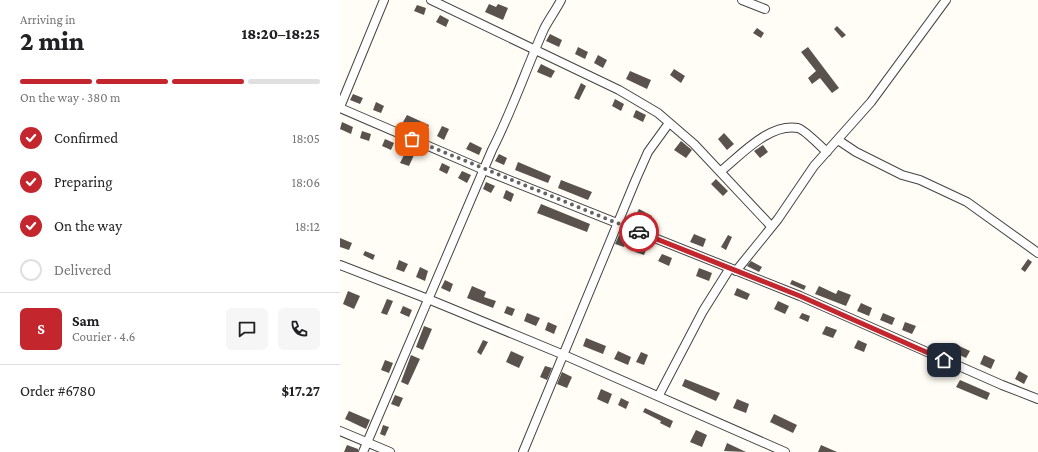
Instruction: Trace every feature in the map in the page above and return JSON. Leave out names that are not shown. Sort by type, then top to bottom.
[{"type":"street","points":[[384,0],[340,107],[484,170],[800,296],[1002,385],[1038,399]]},
{"type":"street","points":[[430,0],[534,51],[619,90],[645,104],[694,144],[721,171],[771,226]]},
{"type":"street","points":[[363,452],[428,298],[504,126],[534,51],[561,0]]},
{"type":"street","points":[[742,0],[765,9]]},
{"type":"street","points":[[659,395],[703,310],[733,270],[771,226],[814,166],[871,102],[946,0]]},
{"type":"street","points":[[523,452],[648,152],[669,123]]},
{"type":"street","points":[[721,171],[764,136],[782,128],[799,128],[827,152]]},
{"type":"street","points":[[838,140],[856,152],[902,175],[920,180],[967,202],[1038,253]]},
{"type":"street","points":[[340,265],[428,298],[564,355],[659,395],[753,439],[785,452]]},
{"type":"street","points":[[340,431],[390,452]]},
{"type":"building","points":[[489,4],[496,7],[498,4],[508,8],[503,20],[485,12]]},
{"type":"building","points":[[417,5],[426,8],[424,15],[414,11]]},
{"type":"building","points":[[440,15],[449,20],[446,27],[436,22]]},
{"type":"building","points":[[837,26],[846,35],[842,38],[834,29]]},
{"type":"building","points":[[757,28],[764,33],[761,38],[753,33]]},
{"type":"building","points":[[550,34],[562,40],[559,47],[546,41]]},
{"type":"building","points":[[578,47],[588,52],[585,59],[575,54]]},
{"type":"building","points":[[808,47],[839,88],[832,93],[820,78],[812,84],[808,78],[816,71],[801,52]]},
{"type":"building","points":[[598,55],[607,60],[603,68],[594,63]]},
{"type":"building","points":[[541,64],[555,71],[551,78],[537,72]]},
{"type":"building","points":[[674,69],[685,76],[681,83],[670,75]]},
{"type":"building","points":[[630,71],[651,80],[647,89],[626,79]]},
{"type":"building","points":[[581,83],[586,86],[579,100],[574,98]]},
{"type":"building","points":[[353,94],[363,98],[360,104],[350,100]]},
{"type":"building","points":[[615,99],[624,104],[621,111],[612,106]]},
{"type":"building","points":[[376,102],[384,106],[381,113],[373,110]]},
{"type":"building","points":[[636,110],[646,115],[643,122],[633,117]]},
{"type":"building","points":[[407,115],[429,125],[426,132],[403,122]]},
{"type":"building","points":[[342,122],[353,127],[351,134],[340,129]]},
{"type":"building","points":[[442,126],[449,129],[444,140],[437,136]]},
{"type":"building","points":[[362,131],[371,134],[369,141],[360,138]]},
{"type":"building","points":[[724,133],[734,144],[727,150],[718,139]]},
{"type":"building","points":[[385,139],[394,143],[391,150],[382,146]]},
{"type":"building","points":[[681,141],[692,150],[686,158],[674,150]]},
{"type":"building","points":[[470,142],[482,148],[479,155],[466,149]]},
{"type":"building","points":[[763,145],[768,152],[760,158],[754,151]]},
{"type":"building","points":[[406,151],[414,155],[409,166],[400,163]]},
{"type":"building","points":[[499,154],[507,158],[504,165],[495,161]]},
{"type":"building","points":[[518,162],[551,176],[548,183],[515,170]]},
{"type":"building","points":[[442,163],[450,167],[447,174],[439,170]]},
{"type":"building","points":[[462,171],[471,175],[467,183],[458,178]]},
{"type":"building","points":[[716,179],[728,191],[723,196],[711,184]]},
{"type":"building","points":[[561,180],[592,192],[588,200],[558,188]]},
{"type":"building","points":[[486,182],[495,186],[491,193],[483,189]]},
{"type":"building","points":[[506,190],[514,194],[511,202],[503,198]]},
{"type":"building","points":[[541,204],[590,224],[587,232],[537,213]]},
{"type":"building","points":[[639,209],[652,216],[648,224],[634,218]]},
{"type":"building","points":[[694,234],[706,239],[703,247],[690,242]]},
{"type":"building","points":[[619,235],[627,239],[624,247],[615,244]]},
{"type":"building","points":[[728,235],[732,237],[726,250],[721,247]]},
{"type":"building","points":[[340,238],[352,243],[349,250],[340,247]]},
{"type":"building","points":[[638,244],[647,248],[644,255],[635,252]]},
{"type":"building","points":[[365,251],[375,255],[373,260],[363,255]]},
{"type":"building","points":[[662,254],[672,258],[669,266],[658,261]]},
{"type":"building","points":[[1028,259],[1032,262],[1025,272],[1021,269]]},
{"type":"building","points":[[399,260],[408,264],[404,272],[396,269]]},
{"type":"building","points":[[751,261],[762,267],[759,272],[747,266]]},
{"type":"building","points":[[420,267],[428,271],[425,281],[416,277]]},
{"type":"building","points":[[699,268],[712,273],[709,281],[696,276]]},
{"type":"building","points":[[445,280],[453,284],[450,292],[441,288]]},
{"type":"building","points":[[792,280],[806,286],[804,290],[790,284]]},
{"type":"building","points":[[472,286],[486,292],[484,297],[496,301],[493,308],[467,298]]},
{"type":"building","points":[[819,286],[836,294],[838,290],[851,295],[846,306],[815,294]]},
{"type":"building","points":[[737,288],[750,294],[747,300],[734,295]]},
{"type":"building","points":[[348,291],[360,296],[354,309],[343,304]]},
{"type":"building","points":[[387,299],[393,301],[387,315],[381,313]]},
{"type":"building","points":[[778,301],[789,306],[785,314],[774,309]]},
{"type":"building","points":[[861,303],[872,308],[869,316],[857,311]]},
{"type":"building","points":[[403,306],[412,310],[409,317],[400,313]]},
{"type":"building","points":[[507,306],[515,309],[512,316],[504,313]]},
{"type":"building","points":[[527,313],[540,318],[536,326],[524,321]]},
{"type":"building","points":[[802,313],[810,316],[808,322],[799,318]]},
{"type":"building","points":[[883,313],[895,318],[892,325],[880,320]]},
{"type":"building","points":[[548,322],[557,326],[554,334],[545,330]]},
{"type":"building","points":[[905,322],[916,326],[912,334],[902,330]]},
{"type":"building","points":[[424,326],[432,329],[423,350],[416,347]]},
{"type":"building","points":[[826,326],[837,330],[833,338],[822,334]]},
{"type":"building","points":[[586,338],[606,346],[603,354],[583,346]]},
{"type":"building","points":[[483,340],[488,342],[481,355],[477,352]]},
{"type":"building","points":[[858,340],[867,344],[864,352],[854,348]]},
{"type":"building","points":[[955,344],[970,351],[966,358],[951,351]]},
{"type":"building","points":[[511,351],[524,357],[519,368],[506,362]]},
{"type":"building","points":[[618,351],[631,357],[628,365],[614,359]]},
{"type":"building","points":[[641,352],[648,355],[644,365],[636,362]]},
{"type":"building","points":[[411,355],[420,359],[408,385],[401,382]]},
{"type":"building","points":[[984,355],[995,360],[991,369],[980,364]]},
{"type":"building","points":[[385,360],[393,363],[389,373],[381,370]]},
{"type":"building","points":[[545,366],[552,368],[547,380],[540,377]]},
{"type":"building","points":[[1019,371],[1028,376],[1024,384],[1015,379]]},
{"type":"building","points":[[562,372],[572,377],[567,388],[557,384]]},
{"type":"building","points":[[685,379],[720,393],[716,401],[682,386]]},
{"type":"building","points":[[960,380],[990,393],[987,400],[956,387]]},
{"type":"building","points":[[601,389],[612,394],[608,404],[597,399]]},
{"type":"building","points":[[395,395],[403,398],[399,407],[391,404]]},
{"type":"building","points":[[621,398],[629,402],[626,409],[618,405]]},
{"type":"building","points":[[737,399],[749,404],[746,413],[733,408]]},
{"type":"building","points":[[645,408],[673,421],[670,428],[660,423],[661,421],[643,412]]},
{"type":"building","points":[[349,411],[370,420],[366,429],[345,419]]},
{"type":"building","points":[[774,414],[797,425],[793,433],[770,422]]},
{"type":"building","points":[[383,425],[389,427],[385,436],[380,434]]},
{"type":"building","points":[[696,430],[707,435],[702,447],[690,442]]},
{"type":"building","points":[[727,443],[746,452],[724,451]]},
{"type":"building","points":[[347,445],[358,449],[358,452],[344,452]]},
{"type":"building","points":[[821,445],[837,452],[818,452]]},
{"type":"way so far","points":[[412,139],[484,170],[639,232]]},
{"type":"route","points":[[639,232],[800,296],[944,360]]}]
